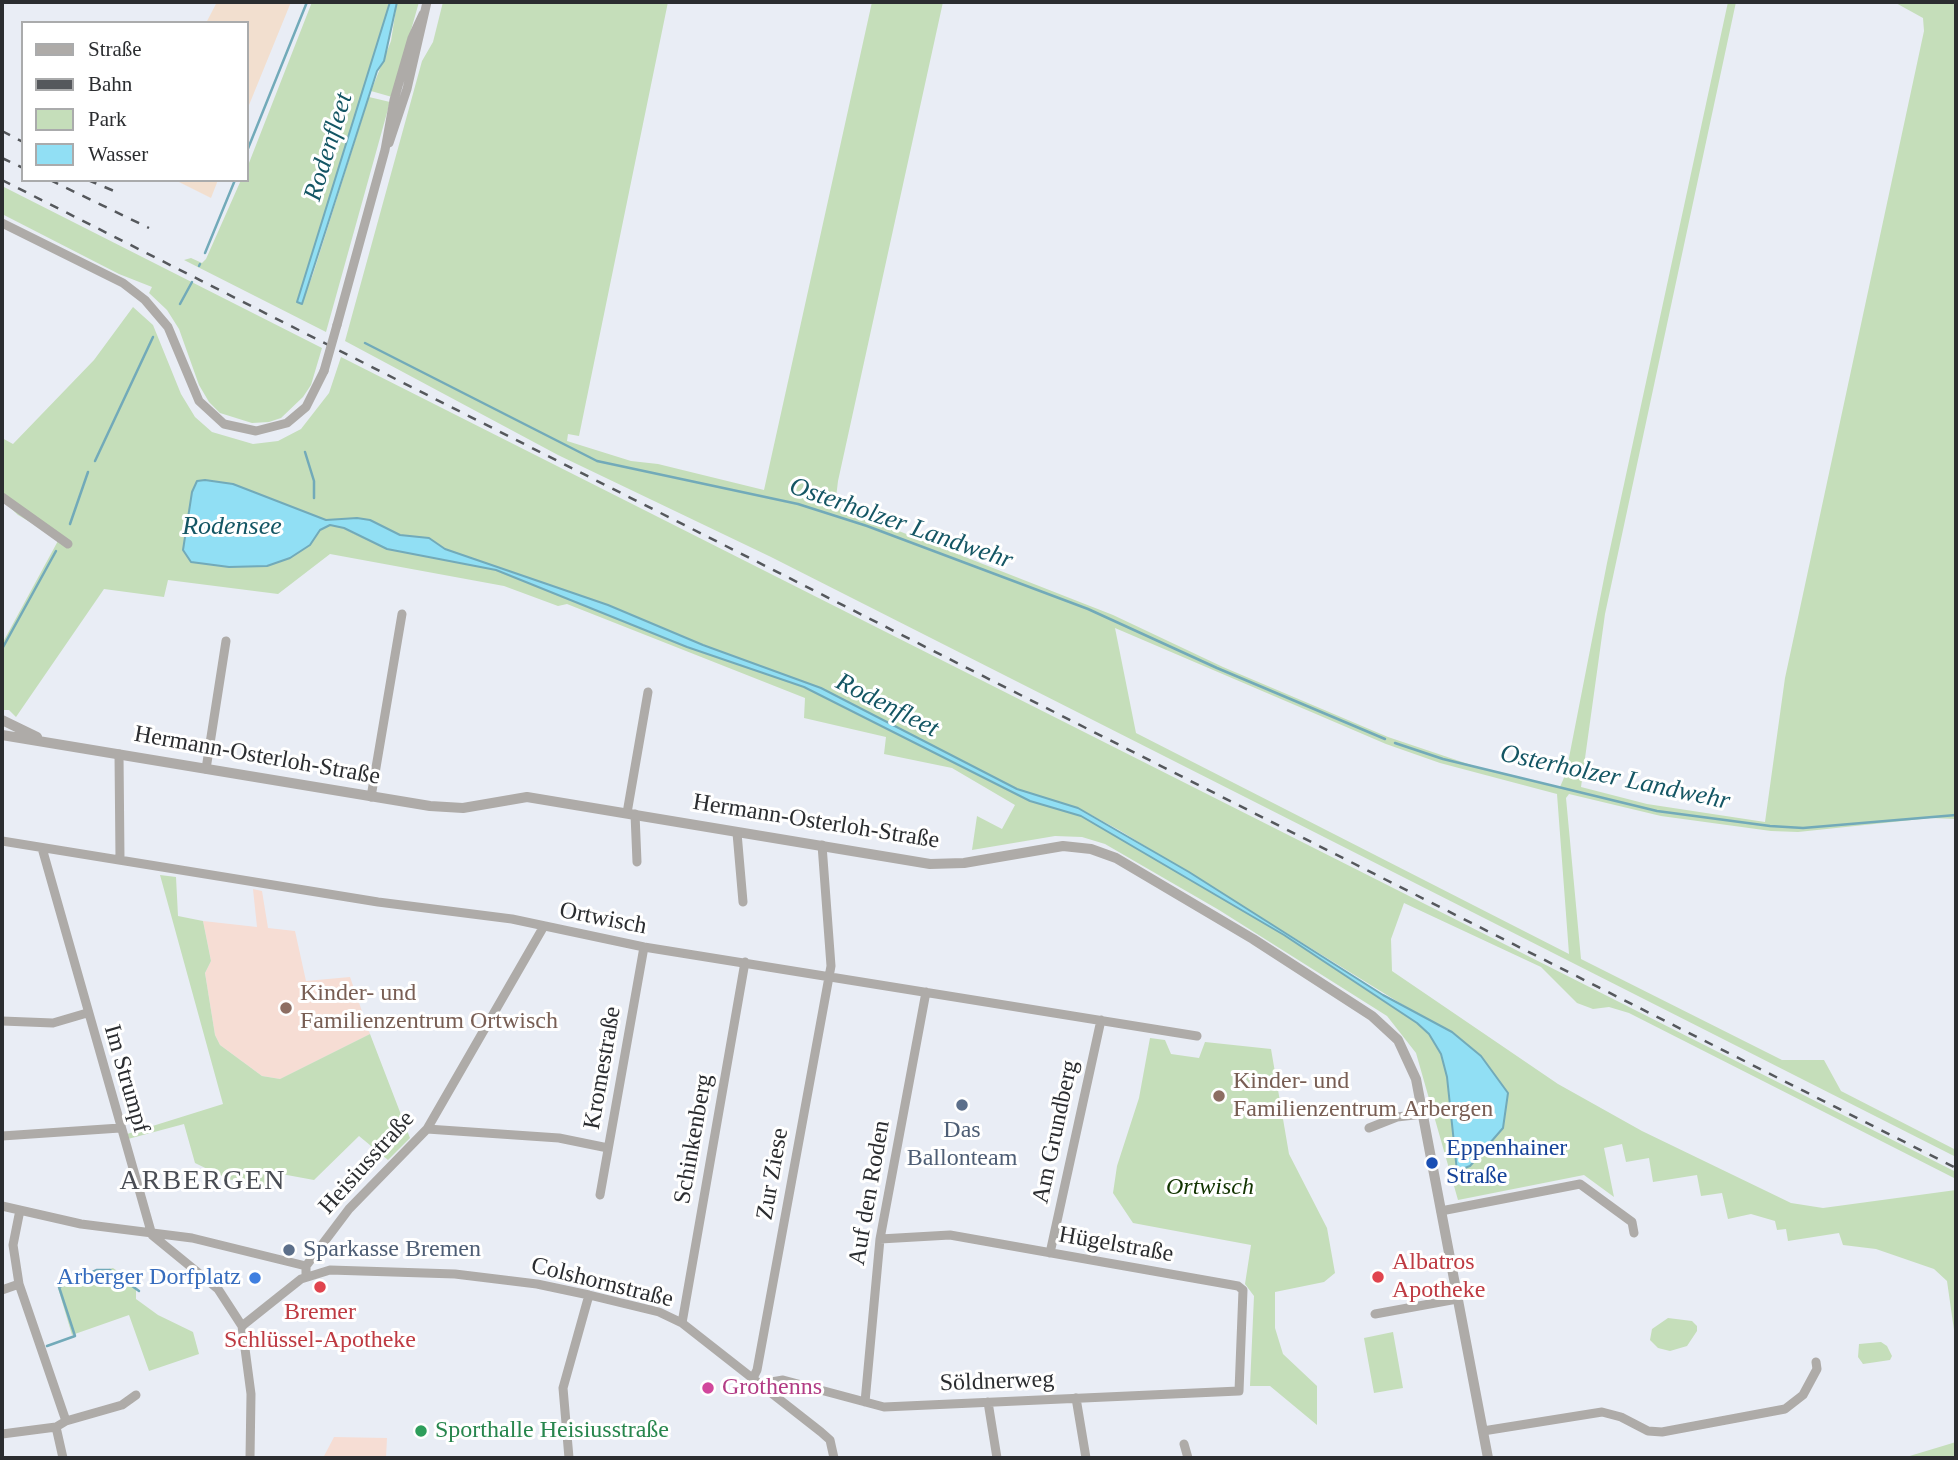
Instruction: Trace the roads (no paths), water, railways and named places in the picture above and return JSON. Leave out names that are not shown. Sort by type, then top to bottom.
[{"type":"street","points":[[2,223],[123,283],[145,300],[168,327],[199,401],[223,424],[256,431],[287,423],[306,407],[324,371],[385,150],[394,100],[412,38],[427,2]]},
{"type":"street","points":[[2,497],[68,544]]},
{"type":"street","points":[[371,797],[402,614]]},
{"type":"street","points":[[206,769],[226,641]]},
{"type":"street","points":[[637,862],[631,814],[648,692]]},
{"type":"street","name":"Hermann-Osterloh-Straße","points":[[2,720],[42,740]]},
{"type":"street","name":"Hermann-Osterloh-Straße","points":[[2,735],[447,808],[483,806],[527,797],[948,865],[1059,846],[1075,846],[1104,853],[1253,939],[1390,1031],[1414,1069],[1488,1458]]},
{"type":"street","points":[[119,754],[120,859]]},
{"type":"street","points":[[737,833],[743,902]]},
{"type":"street","name":"Ortwisch","points":[[2,841],[544,926],[644,947],[1197,1036]]},
{"type":"street","name":"Zur Ziese","points":[[757,1381],[829,976],[822,845]]},
{"type":"street","name":"Im Strumpf","points":[[42,848],[152,1235]]},
{"type":"street","name":"Heisiusstraße","points":[[242,1326],[306,1271],[349,1209],[427,1129],[544,926]]},
{"type":"street","name":"Kromestraße","points":[[600,1195],[644,947]]},
{"type":"street","name":"Schinkenberg","points":[[682,1323],[745,962]]},
{"type":"street","name":"Auf den Roden","points":[[865,1402],[880,1239],[926,992]]},
{"type":"street","points":[[2,1021],[53,1023],[87,1013]]},
{"type":"street","name":"Am Grundberg","points":[[1050,1253],[1101,1020]]},
{"type":"street","points":[[1369,1128],[1397,1117],[1423,1114]]},
{"type":"street","points":[[2,1136],[120,1128]]},
{"type":"street","points":[[427,1129],[559,1138],[608,1148]]},
{"type":"street","points":[[1441,1211],[1580,1184],[1632,1222],[1634,1233]]},
{"type":"street","name":"Colshornstraße","points":[[2,1206],[81,1224],[192,1238],[306,1271],[435,1272],[537,1284],[659,1312],[682,1323],[830,1440],[834,1458]]},
{"type":"street","points":[[20,1210],[13,1245],[19,1284],[66,1421]]},
{"type":"street","points":[[152,1235],[218,1289],[242,1326],[251,1394],[250,1458]]},
{"type":"street","name":"Hügelstraße","points":[[880,1239],[950,1235],[1238,1286],[1243,1290],[1238,1391]]},
{"type":"street","points":[[2,1290],[19,1284]]},
{"type":"street","points":[[569,1458],[564,1388],[589,1295]]},
{"type":"street","points":[[1375,1314],[1457,1299]]},
{"type":"street","points":[[1483,1431],[1602,1412],[1621,1417],[1648,1431],[1661,1432],[1785,1409],[1803,1395],[1817,1369],[1816,1362]]},
{"type":"street","name":"Söldnerweg","points":[[757,1381],[783,1380],[884,1407],[1238,1391]]},
{"type":"street","points":[[2,1434],[55,1427],[66,1421],[122,1405],[136,1395]]},
{"type":"street","points":[[1076,1398],[1086,1458]]},
{"type":"street","points":[[988,1402],[997,1458]]},
{"type":"street","points":[[55,1427],[63,1458]]},
{"type":"street","points":[[1184,1444],[1188,1458]]},
{"type":"water","points":[[390,2],[397,2],[384,61],[377,71],[302,304],[297,302]]},
{"type":"water","name":"Rodensee","points":[[197,481],[233,484],[326,520],[370,520],[400,535],[429,538],[445,549],[608,605],[703,645],[821,688],[1017,789],[1078,808],[1189,872],[1383,995],[1452,1032],[1481,1056],[1508,1093],[1503,1128],[1470,1166],[1457,1171],[1447,1077],[1441,1054],[1429,1034],[1417,1023],[1284,935],[1081,816],[1030,801],[804,687],[687,647],[496,570],[387,549],[344,528],[330,525],[320,530],[310,545],[290,558],[267,566],[229,567],[191,562],[183,550],[192,492]]},
{"type":"waterway","name":"Osterholzer Landwehr","points":[[248,149],[307,2]]},
{"type":"waterway","name":"Osterholzer Landwehr","points":[[205,253],[234,182]]},
{"type":"waterway","points":[[180,304],[192,282]]},
{"type":"waterway","points":[[95,461],[153,337]]},
{"type":"waterway","name":"Osterholzer Landwehr","points":[[365,343],[597,461],[798,504],[867,526],[1088,609],[1217,668],[1385,739]]},
{"type":"waterway","name":"Rodenfleet","points":[[305,452],[314,481],[314,498]]},
{"type":"waterway","points":[[70,524],[88,472]]},
{"type":"waterway","points":[[2,649],[56,551]]},
{"type":"waterway","name":"Osterholzer Landwehr","points":[[1395,743],[1443,759],[1657,811],[1770,826],[1803,828],[1956,815]]},
{"type":"waterway","points":[[47,1346],[75,1336],[59,1287],[97,1270],[110,1270],[139,1291]]},
{"type":"railway","points":[[2,131],[21,141]]},
{"type":"railway","points":[[2,158],[21,167]]},
{"type":"railway","points":[[2,180],[1956,1168]]},
{"type":"railway","points":[[54,182],[149,228]]},
{"type":"railway","points":[[93,182],[114,191]]},
{"type":"place","name":"Kinder- und Familienzentrum Ortwisch","points":[[286,1008]]},
{"type":"place","name":"Kinder- und Familienzentrum Arbergen","points":[[1219,1096]]},
{"type":"place","name":"Das Ballonteam","points":[[962,1105]]},
{"type":"place","name":"Eppenhainer Straße","points":[[1432,1163]]},
{"type":"place","name":"Sparkasse Bremen","points":[[289,1250]]},
{"type":"place","name":"Albatros Apotheke","points":[[1378,1277]]},
{"type":"place","name":"Arberger Dorfplatz","points":[[255,1278]]},
{"type":"place","name":"Bremer Schlüssel-Apotheke","points":[[320,1287]]},
{"type":"place","name":"Grothenns","points":[[708,1388]]},
{"type":"place","name":"Sporthalle Heisiusstraße","points":[[421,1431]]},
{"type":"district","name":"ARBERGEN","points":[[203,1182]]}]
